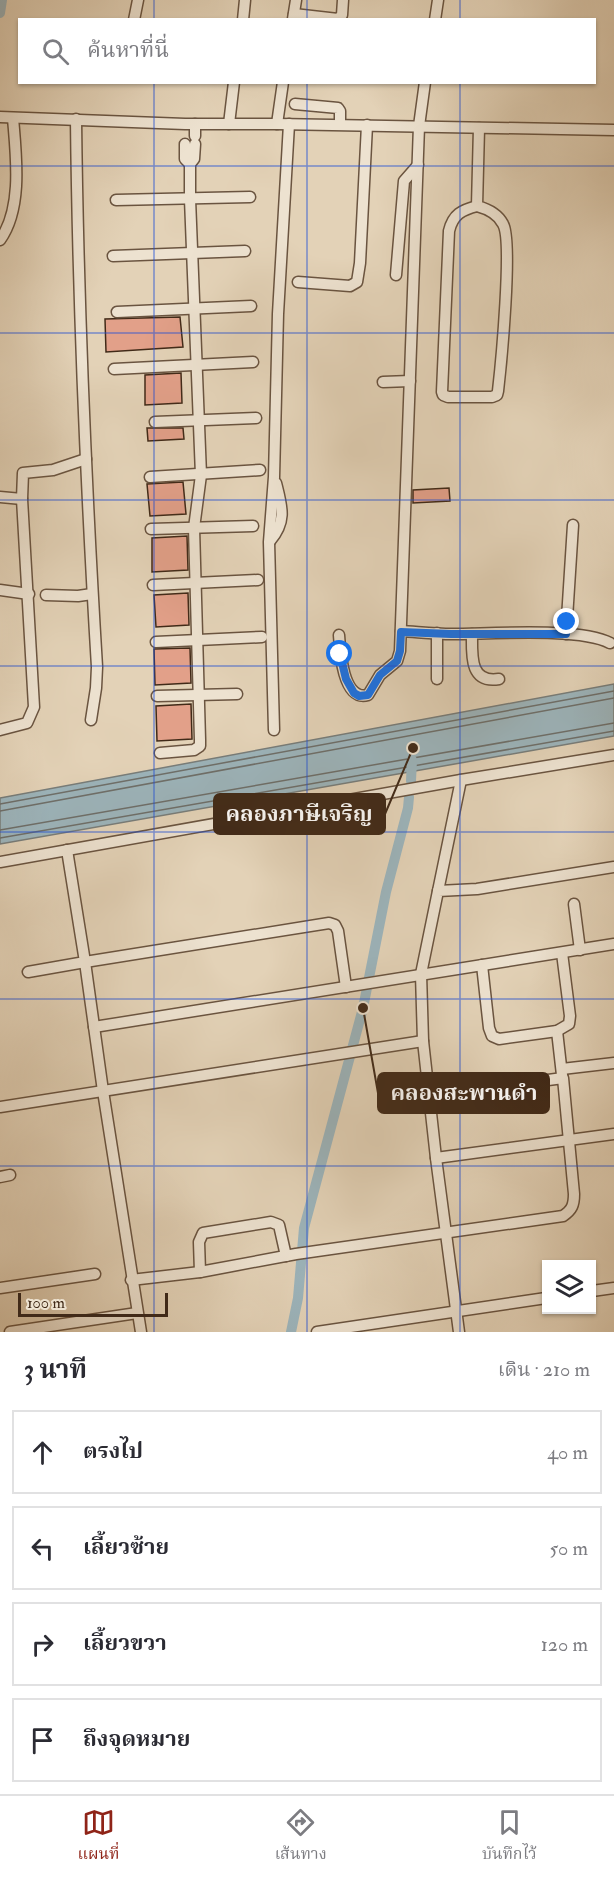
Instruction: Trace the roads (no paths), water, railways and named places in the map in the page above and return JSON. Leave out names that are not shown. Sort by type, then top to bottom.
[{"type":"street","points":[[134,18],[138,0]]},
{"type":"street","points":[[243,18],[245,0]]},
{"type":"street","points":[[296,0],[293,17],[316,18]]},
{"type":"street","points":[[339,18],[342,15],[343,0]]},
{"type":"street","points":[[435,18],[438,0]]},
{"type":"street","points":[[229,124],[234,84]]},
{"type":"street","points":[[277,123],[283,84]]},
{"type":"street","points":[[339,635],[340,654],[346,679],[354,693],[368,695],[380,675],[397,661],[400,651],[419,126],[425,84]]},
{"type":"street","points":[[295,104],[338,108],[340,124]]},
{"type":"street","points":[[0,117],[190,124],[277,123],[614,130]]},
{"type":"street","points":[[0,240],[10,219],[15,192],[13,118]]},
{"type":"street","points":[[76,119],[86,459],[97,667],[91,720]]},
{"type":"street","points":[[160,753],[194,750],[200,746],[194,528],[201,474],[190,164],[185,159],[190,140],[190,124]]},
{"type":"street","points":[[273,730],[269,542],[274,477],[278,314],[290,124]]},
{"type":"street","points":[[298,282],[350,286],[357,282],[367,125]]},
{"type":"street","points":[[477,206],[479,128]]},
{"type":"street","points":[[396,275],[404,181],[418,165]]},
{"type":"street","points":[[116,200],[250,198]]},
{"type":"street","points":[[477,206],[490,210],[501,221],[506,232],[506,279],[498,392],[492,397],[448,397],[442,392],[449,231],[452,221],[463,209],[477,206]]},
{"type":"street","points":[[113,256],[245,251]]},
{"type":"street","points":[[117,312],[251,306]]},
{"type":"street","points":[[114,369],[253,362]]},
{"type":"street","points":[[383,382],[410,381]]},
{"type":"street","points":[[155,422],[256,418]]},
{"type":"street","points":[[0,730],[27,723],[34,707],[22,500],[23,473],[53,470],[86,459]]},
{"type":"street","points":[[150,477],[260,470]]},
{"type":"street","points":[[0,497],[22,500]]},
{"type":"street","points":[[566,634],[573,525]]},
{"type":"street","points":[[151,529],[253,526]]},
{"type":"street","points":[[153,585],[258,580]]},
{"type":"street","points":[[0,590],[28,594]]},
{"type":"street","points":[[46,595],[92,594]]},
{"type":"street","points":[[401,632],[566,634],[598,638],[610,643]]},
{"type":"street","points":[[437,633],[438,679]]},
{"type":"street","points":[[472,634],[474,668],[477,673],[487,678],[499,679]]},
{"type":"street","points":[[156,642],[262,637]]},
{"type":"street","points":[[157,696],[237,694]]},
{"type":"street","points":[[0,862],[460,780],[614,755]]},
{"type":"street","points":[[459,1332],[423,1041],[421,974],[460,780]]},
{"type":"street","points":[[67,850],[86,962],[131,1280],[141,1332]]},
{"type":"street","points":[[438,891],[477,889],[614,867]]},
{"type":"street","points":[[574,904],[580,950]]},
{"type":"street","points":[[28,972],[329,923],[335,925],[339,931],[346,987]]},
{"type":"street","points":[[94,1027],[614,944]]},
{"type":"street","points":[[482,966],[489,1028],[492,1036],[499,1039],[557,1031],[569,1024],[570,1016],[562,953]]},
{"type":"street","points":[[131,1280],[200,1272],[291,1255],[563,1216],[571,1211],[574,1194],[557,1031]]},
{"type":"street","points":[[0,1107],[423,1041]]},
{"type":"street","points":[[429,1096],[614,1063]]},
{"type":"street","points":[[436,1158],[614,1134]]},
{"type":"street","points":[[200,1272],[199,1242],[203,1233],[276,1223],[279,1225],[291,1255]]},
{"type":"street","points":[[0,1288],[95,1274]]},
{"type":"street","points":[[596,1290],[614,1288]]},
{"type":"street","points":[[317,1332],[542,1299]]},
{"type":"street","points":[[10,1332],[137,1313]]},
{"type":"water","points":[[614,684],[614,736],[0,844],[0,798]]},
{"type":"waterway","points":[[0,13],[2,0]]},
{"type":"waterway","points":[[411,781],[412,760]]},
{"type":"waterway","points":[[291,1332],[298,1298],[304,1228],[363,1008],[386,892],[409,797]]},
{"type":"place","name":"คลองภาษีเจริญ","points":[[413,748]]},
{"type":"place","name":"คลองสะพานดำ","points":[[363,1008]]}]
